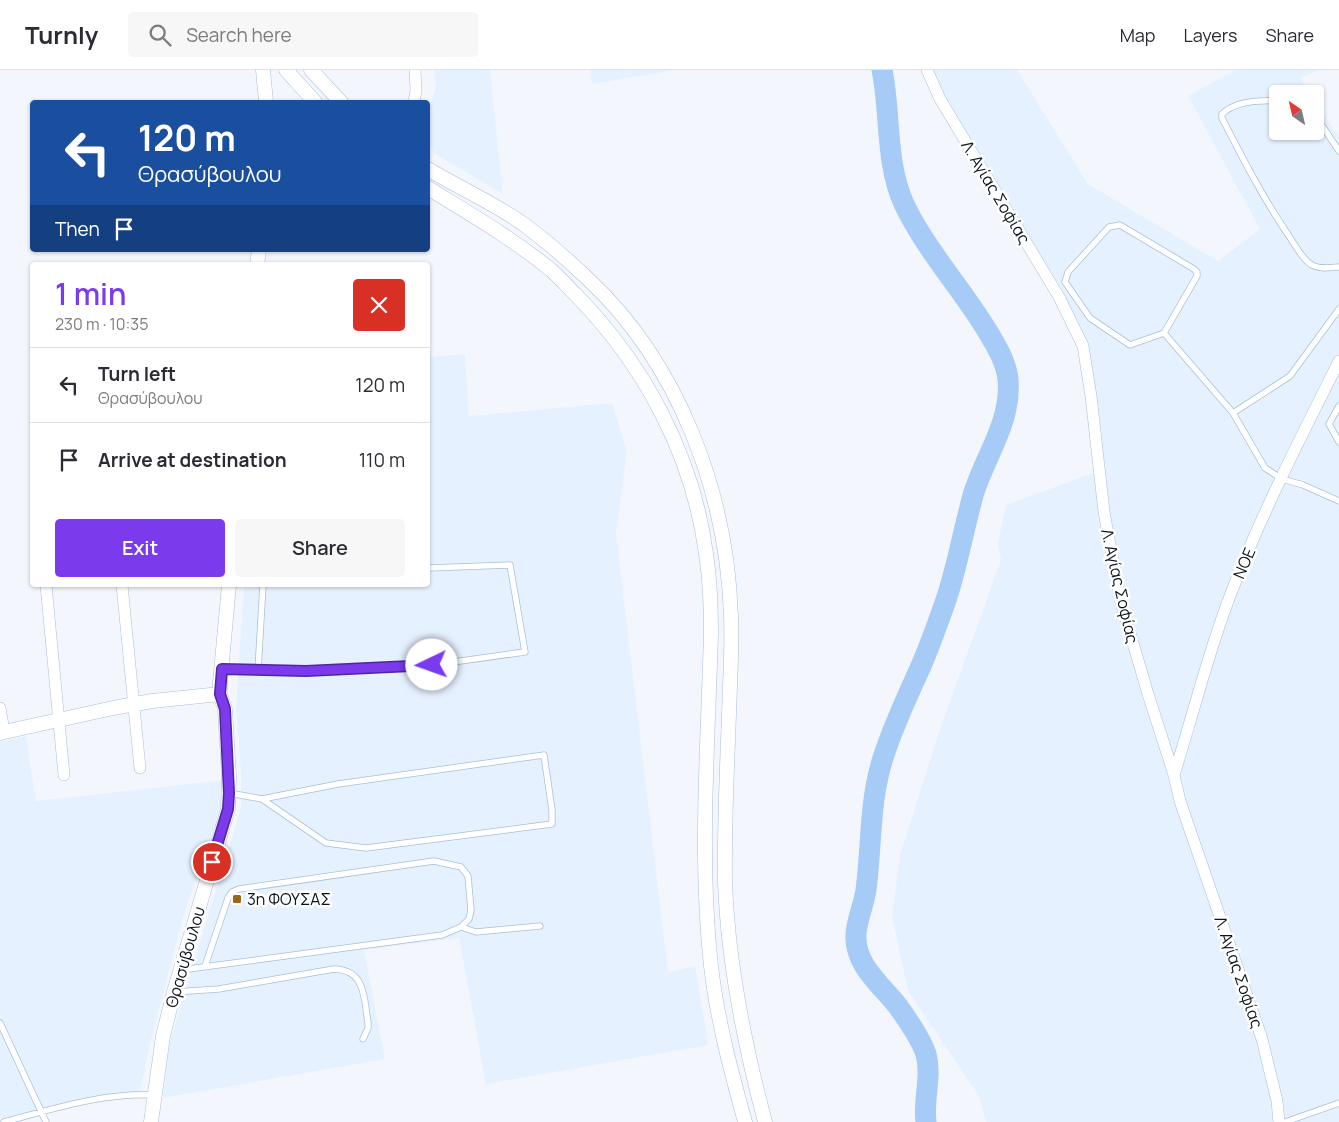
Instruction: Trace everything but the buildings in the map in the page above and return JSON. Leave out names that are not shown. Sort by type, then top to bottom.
[{"type":"street","points":[[263,70],[266,100]]},
{"type":"street","points":[[286,70],[313,100]]},
{"type":"street","points":[[310,70],[339,100]]},
{"type":"street","points":[[414,100],[415,70]]},
{"type":"street","name":"Λ. Αγίας Σοφίας","points":[[927,70],[940,99],[1059,297],[1083,346],[1091,396],[1104,512],[1120,599],[1174,775],[1180,801],[1262,1039],[1280,1122]]},
{"type":"street","points":[[408,100],[416,90]]},
{"type":"street","points":[[430,170],[520,222],[555,249],[591,281],[620,313],[648,349],[686,419],[701,455],[714,495],[723,535],[729,576],[732,618],[726,800],[725,880],[728,931],[735,989],[746,1050],[765,1122]]},
{"type":"street","points":[[430,189],[519,245],[553,272],[597,316],[624,350],[650,390],[673,437],[687,473],[699,515],[704,544],[712,633],[705,852],[707,918],[712,968],[730,1063],[745,1122]]},
{"type":"street","name":"NOE","points":[[1174,775],[1238,574],[1339,361]]},
{"type":"street","points":[[46,587],[64,775]]},
{"type":"street","points":[[122,587],[140,768]]},
{"type":"street","name":"Θρασύβουλου","points":[[151,1122],[153,1095],[163,1036],[174,992],[228,809],[225,709],[220,694],[229,587]]},
{"type":"street","points":[[0,708],[2,732],[134,704],[220,694]]},
{"type":"lane","points":[[1269,101],[1249,102],[1226,111],[1222,114],[1222,118],[1276,218],[1298,250],[1311,265],[1322,268],[1339,267]]},
{"type":"lane","points":[[1324,128],[1339,150]]},
{"type":"lane","points":[[1120,225],[1194,268],[1197,272],[1197,276],[1164,333],[1130,345],[1090,318],[1065,282],[1068,272],[1109,227],[1120,225]]},
{"type":"lane","points":[[1233,413],[1290,376],[1339,309]]},
{"type":"lane","points":[[1164,333],[1233,413],[1265,468],[1282,479],[1303,485],[1339,502]]},
{"type":"lane","points":[[1339,406],[1328,424],[1339,442]]},
{"type":"lane","points":[[222,669],[306,671],[432,665],[524,652],[510,566],[430,568]]},
{"type":"lane","points":[[258,670],[263,587]]},
{"type":"lane","points":[[229,793],[262,800],[326,843],[366,848],[552,824],[552,810],[544,755],[338,784],[262,800]]},
{"type":"lane","points":[[181,970],[442,935],[461,927],[469,919],[471,910],[468,876],[461,867],[434,861],[248,888],[232,892],[228,898],[205,966]]},
{"type":"lane","points":[[461,927],[476,932],[540,926]]},
{"type":"lane","points":[[174,992],[219,989],[334,969],[344,969],[358,980],[363,992],[368,1027],[363,1039]]},
{"type":"lane","points":[[0,1023],[46,1122]]},
{"type":"lane","points":[[4,1122],[68,1104],[133,1094],[153,1095]]},
{"type":"lane","points":[[1285,1122],[1339,1103]]},
{"type":"shaded area","points":[[434,70],[490,70],[503,194],[434,153],[430,145],[430,107],[436,87]]},
{"type":"shaded area","points":[[590,70],[676,70],[592,84]]},
{"type":"shaded area","points":[[933,70],[1017,70],[1088,184],[1218,261],[1260,229],[1188,96],[1235,70],[1320,70],[1300,78],[1304,85],[1269,85],[1269,140],[1324,140],[1324,114],[1339,137],[1339,1122],[986,1122],[979,1096],[908,991],[892,916],[900,855],[940,729],[1001,560],[998,543],[1006,505],[1104,469],[1087,346],[1064,293],[945,97]]},
{"type":"shaded area","points":[[465,354],[469,416],[612,403],[627,452],[616,533],[668,972],[695,966],[708,1045],[486,1084],[459,938],[364,950],[385,1059],[163,1098],[169,1044],[241,808],[241,773],[236,707],[244,587],[430,587],[430,357]]},
{"type":"shaded area","points":[[26,736],[36,801],[225,780],[222,807],[184,914],[151,1040],[140,1091],[87,1097],[0,1119],[0,742]]},
{"type":"waterway","points":[[882,70],[891,155],[898,188],[904,204],[933,253],[978,316],[998,349],[1008,379],[1006,409],[997,437],[974,492],[947,597],[925,657],[892,732],[879,772],[873,805],[866,890],[856,934],[856,945],[859,955],[869,973],[897,1005],[917,1035],[926,1054],[928,1063],[926,1122]]},
{"type":"place","name":"3η ΦΟΥΣΑΣ","points":[[237,899]]},
{"type":"route","points":[[212,862],[228,809],[229,793],[225,709],[220,694],[222,669],[306,671],[432,665]]}]
